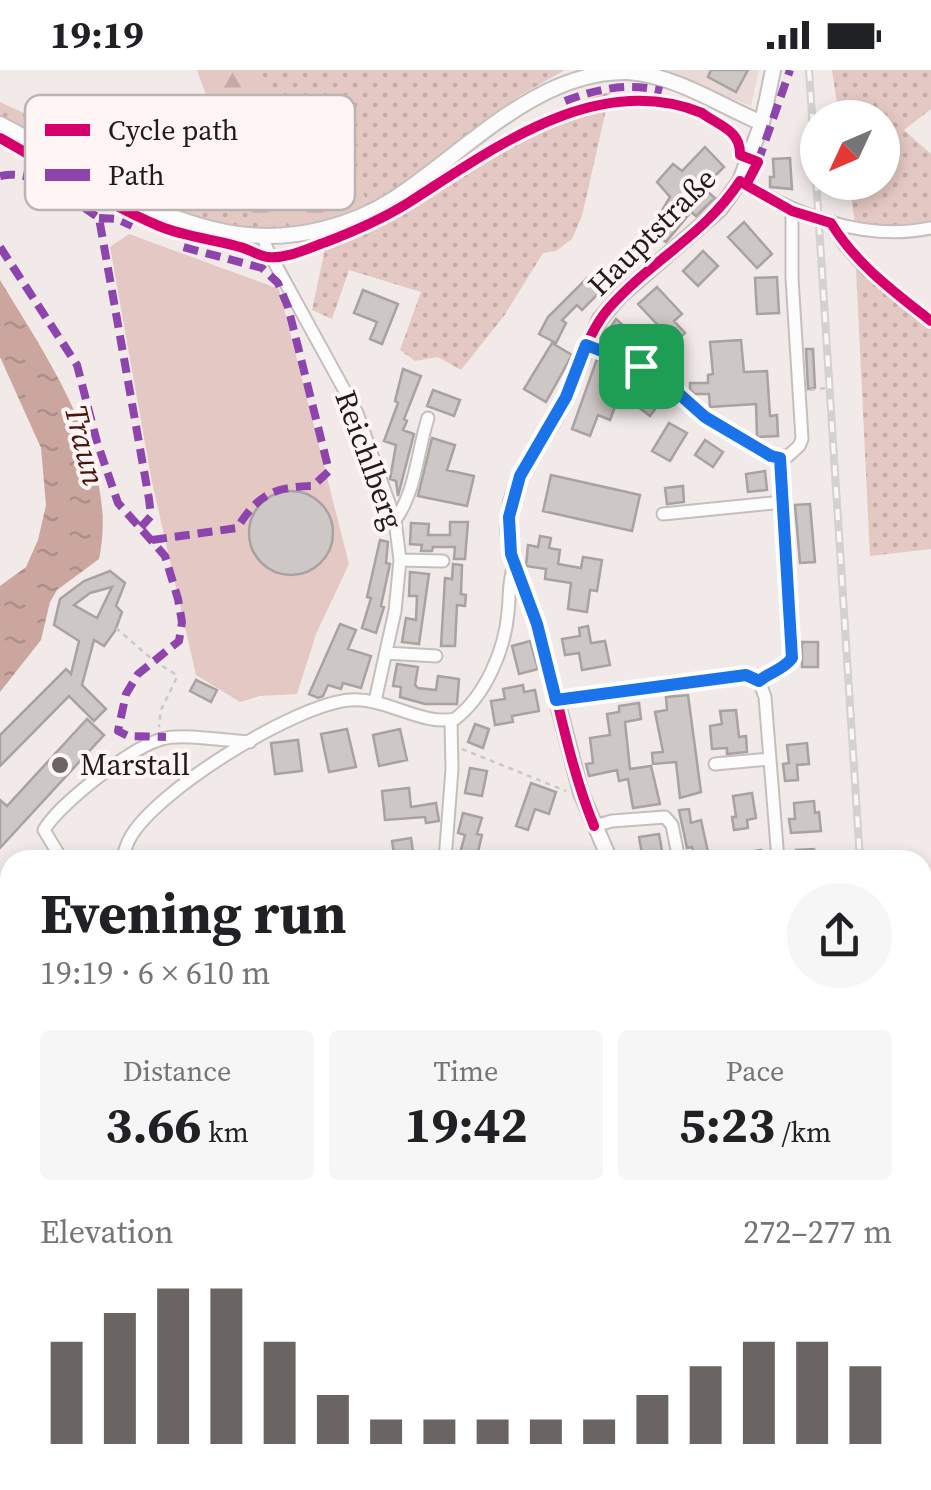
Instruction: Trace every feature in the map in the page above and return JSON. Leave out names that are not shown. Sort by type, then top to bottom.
[{"type":"main road","name":"Hauptstraße","points":[[605,850],[578,783],[537,624],[514,565],[508,530],[515,488],[566,397],[586,345],[610,307],[720,210],[740,182],[762,123],[773,70]]},
{"type":"main road","points":[[155,210],[208,228],[263,236],[324,229],[390,202],[530,100],[585,73],[628,72],[658,77],[762,123]]},
{"type":"main road","points":[[0,124],[25,138]]},
{"type":"street","points":[[740,182],[792,211],[831,222],[896,233],[931,228]]},
{"type":"street","points":[[586,345],[641,366],[705,417],[771,456],[780,458],[794,452],[802,438],[792,211]]},
{"type":"street","points":[[831,222],[868,271]]},
{"type":"street","name":"Reichlberg","points":[[263,236],[357,413],[396,520],[400,560],[375,701]]},
{"type":"street","points":[[396,520],[410,498],[416,453],[428,418]]},
{"type":"street","points":[[759,681],[784,668],[792,658],[780,458]]},
{"type":"street","points":[[663,514],[782,502]]},
{"type":"street","points":[[400,560],[442,561]]},
{"type":"street","points":[[125,850],[130,837],[174,792],[250,742],[325,705],[349,700],[375,701],[431,719],[451,721],[465,712],[504,639],[509,610],[508,579],[514,565]]},
{"type":"street","points":[[386,653],[436,656]]},
{"type":"street","points":[[556,700],[746,675],[759,681],[765,697],[777,850]]},
{"type":"street","points":[[446,850],[451,721]]},
{"type":"street","points":[[56,850],[44,830],[54,812],[142,748],[166,737],[250,742]]},
{"type":"street","points":[[716,764],[770,759]]},
{"type":"street","points":[[594,826],[665,817],[672,825],[677,850]]},
{"type":"path","points":[[799,391],[827,388]]},
{"type":"path","points":[[116,628],[177,678],[161,710],[159,737]]},
{"type":"path","points":[[451,746],[576,795]]},
{"type":"shaded area","points":[[659,70],[759,70],[751,106]]},
{"type":"green space","points":[[197,70],[253,70],[277,95],[206,95]]},
{"type":"green space","points":[[253,70],[565,70],[519,96],[413,179],[368,204],[355,180],[355,95],[267,95]]},
{"type":"green space","points":[[832,70],[931,70],[931,109],[904,130],[931,154],[931,224],[905,229],[855,223],[852,200],[900,200],[900,100],[836,100]]},
{"type":"green space","points":[[610,92],[582,216],[572,239],[556,251],[543,253],[504,316],[461,370],[438,357],[415,361],[400,350],[421,292],[349,270],[332,319],[312,310],[325,249],[369,231],[405,210],[545,118]]},
{"type":"green space","points":[[0,102],[25,114],[25,130],[0,117]]},
{"type":"green space","points":[[355,180],[356,180],[368,204],[355,209]]},
{"type":"green space","points":[[172,210],[246,210],[282,230],[243,229],[205,222]]},
{"type":"green space","points":[[246,210],[353,210],[318,224],[282,230]]},
{"type":"green space","points":[[129,234],[279,289],[349,564],[316,634],[297,694],[260,696],[240,702],[196,675],[152,482],[110,247]]},
{"type":"green space","points":[[856,268],[931,326],[931,549],[870,556]]},
{"type":"water","name":"Traun","points":[[0,280],[39,343],[75,413],[90,449],[103,523],[99,559],[57,590],[50,602],[41,640],[0,692],[0,586],[26,567],[38,540],[46,505],[41,448],[0,357]]},
{"type":"building","points":[[711,70],[748,70],[736,92],[708,77]]},
{"type":"building","points":[[705,147],[724,167],[703,188],[715,198],[696,216],[691,212],[666,242],[650,231],[670,197],[657,182],[673,164],[682,171]]},
{"type":"building","points":[[790,158],[792,189],[770,187],[773,159]]},
{"type":"building","points":[[744,222],[772,254],[757,268],[728,237]]},
{"type":"building","points":[[703,251],[718,266],[698,286],[683,271]]},
{"type":"building","points":[[777,277],[779,313],[757,314],[755,278]]},
{"type":"building","points":[[587,278],[600,292],[582,310],[577,305],[562,320],[566,323],[556,343],[539,334],[548,317]]},
{"type":"building","points":[[657,287],[682,314],[674,321],[685,333],[662,355],[666,358],[658,366],[637,345],[636,348],[632,344],[627,351],[603,339],[616,319],[629,331],[632,327],[655,348],[668,336],[638,304]]},
{"type":"building","points":[[363,290],[398,304],[382,344],[370,339],[377,322],[354,313]]},
{"type":"building","points":[[741,340],[744,372],[767,371],[770,416],[777,415],[778,436],[757,437],[756,404],[710,407],[709,394],[694,394],[690,390],[690,383],[708,383],[708,375],[713,374],[710,342]]},
{"type":"building","points":[[552,343],[572,355],[546,402],[524,389]]},
{"type":"building","points":[[806,349],[813,349],[815,388],[808,389]]},
{"type":"building","points":[[597,359],[628,371],[610,420],[598,415],[590,436],[572,429]]},
{"type":"building","points":[[403,369],[421,376],[404,419],[407,421],[403,430],[414,434],[398,496],[396,481],[390,479],[396,445],[384,441],[398,403],[395,401]]},
{"type":"building","points":[[649,382],[666,394],[650,416],[633,403]]},
{"type":"building","points":[[433,390],[460,400],[454,416],[427,406]]},
{"type":"building","points":[[669,423],[687,433],[670,461],[652,451]]},
{"type":"building","points":[[432,438],[455,445],[447,470],[474,476],[467,506],[418,496]]},
{"type":"building","points":[[705,440],[723,452],[713,467],[695,455]]},
{"type":"building","points":[[765,471],[767,490],[748,492],[746,474]]},
{"type":"building","points":[[551,475],[640,495],[632,531],[543,511]]},
{"type":"building","points":[[683,486],[684,502],[667,504],[665,488]]},
{"type":"building","points":[[291,491],[307,494],[321,503],[330,517],[330,549],[321,563],[307,572],[291,575],[275,572],[261,563],[252,549],[249,533],[252,517],[261,503],[275,494]]},
{"type":"building","points":[[810,504],[815,562],[800,563],[795,505]]},
{"type":"building","points":[[450,522],[468,522],[465,559],[454,559],[455,547],[421,551],[422,545],[410,544],[411,523],[429,524],[428,535],[450,535]]},
{"type":"building","points":[[540,536],[551,538],[549,548],[560,550],[558,564],[581,568],[583,557],[602,560],[597,591],[590,590],[587,612],[568,609],[571,583],[545,579],[546,569],[526,566],[528,545],[538,547]]},
{"type":"building","points":[[380,540],[388,542],[386,563],[390,564],[376,633],[362,628]]},
{"type":"building","points":[[453,564],[462,565],[461,594],[466,595],[465,606],[457,605],[455,646],[441,646],[445,578],[452,579]]},
{"type":"building","points":[[110,571],[125,583],[116,606],[122,612],[115,631],[104,646],[94,640],[82,685],[106,709],[94,721],[69,696],[0,766],[0,735],[66,669],[71,674],[79,641],[54,625],[60,599],[84,581]],"holes":[[[112,587],[97,618],[74,605],[90,593]]]},
{"type":"building","points":[[410,572],[429,574],[419,644],[402,642],[406,618],[416,620],[417,596],[409,596]]},
{"type":"building","points":[[340,624],[356,630],[348,649],[371,656],[361,688],[343,683],[341,689],[328,685],[318,698],[309,694]]},
{"type":"building","points":[[588,626],[591,643],[605,641],[610,665],[582,670],[579,653],[565,655],[562,639],[580,636],[579,628]]},
{"type":"building","points":[[530,641],[538,669],[519,674],[512,646]]},
{"type":"building","points":[[802,642],[818,642],[818,667],[802,667]]},
{"type":"building","points":[[397,664],[418,667],[418,688],[436,690],[438,676],[459,679],[457,704],[425,704],[400,697],[401,687],[393,686]]},
{"type":"building","points":[[196,680],[217,690],[211,702],[190,691]]},
{"type":"building","points":[[523,685],[524,692],[535,690],[539,711],[512,716],[513,722],[495,725],[491,701],[505,699],[503,689]]},
{"type":"building","points":[[688,695],[701,792],[680,798],[676,762],[653,764],[652,753],[663,752],[655,712],[667,710],[666,697]]},
{"type":"building","points":[[639,703],[641,719],[625,722],[630,769],[651,766],[660,804],[633,808],[628,779],[619,781],[617,770],[589,776],[586,764],[593,763],[590,738],[610,735],[607,714],[619,712],[619,706]]},
{"type":"building","points":[[736,710],[739,737],[746,736],[747,752],[727,754],[727,748],[712,749],[710,726],[722,724],[720,711]]},
{"type":"building","name":"Marstall","points":[[87,719],[104,735],[0,848],[0,800],[7,806]]},
{"type":"building","points":[[475,724],[489,729],[483,748],[468,742]]},
{"type":"building","points":[[347,729],[356,767],[329,772],[321,734]]},
{"type":"building","points":[[400,729],[407,760],[379,766],[373,735]]},
{"type":"building","points":[[298,740],[302,771],[275,774],[271,743]]},
{"type":"building","points":[[807,743],[809,764],[797,765],[798,780],[785,781],[787,745]]},
{"type":"building","points":[[470,768],[487,771],[482,796],[465,793]]},
{"type":"building","points":[[531,783],[556,792],[549,814],[535,809],[528,830],[516,826]]},
{"type":"building","points":[[409,788],[411,807],[436,803],[439,821],[426,823],[425,817],[385,820],[382,791]]},
{"type":"building","points":[[752,793],[756,818],[747,820],[748,828],[734,830],[733,796]]},
{"type":"building","points":[[814,801],[821,831],[791,833],[789,819],[795,819],[794,803]]},
{"type":"building","points":[[689,809],[691,823],[701,820],[708,850],[687,848],[679,810]]},
{"type":"building","points":[[463,813],[482,818],[477,834],[482,835],[478,850],[461,850],[465,835],[458,833]]},
{"type":"building","points":[[659,834],[662,850],[641,850],[639,837]]},
{"type":"building","points":[[411,838],[413,850],[393,850],[392,841]]},
{"type":"railway","points":[[809,70],[859,850]]},
{"type":"marked path","points":[[758,162],[790,70]]},
{"type":"marked path","points":[[565,101],[613,88],[662,91]]},
{"type":"marked path","points":[[0,176],[25,177]]},
{"type":"marked path","points":[[87,210],[99,218],[149,499],[151,516],[141,527]]},
{"type":"marked path","points":[[99,218],[117,219],[132,226]]},
{"type":"marked path","points":[[0,247],[77,365],[118,503],[165,556],[182,622],[179,641],[138,674],[126,694],[118,731],[128,736],[166,737]]},
{"type":"marked path","points":[[152,540],[237,528],[268,495],[287,488],[313,486],[329,471],[288,307],[278,283],[262,268],[183,247]]},
{"type":"cycle path","points":[[125,210],[179,233],[264,256],[290,255],[378,219],[511,139],[548,122],[585,108],[624,101],[663,102],[702,113],[728,129],[737,140],[740,155],[758,162],[746,185],[792,211],[831,223],[864,264],[931,321]]},
{"type":"cycle path","points":[[0,138],[25,153]]},
{"type":"cycle path","points":[[594,826],[572,759],[538,626],[513,558],[511,504],[527,462],[559,410],[601,318],[711,217],[740,181]]},
{"type":"place","name":"Marstall","points":[[60,765]]},
{"type":"route","points":[[586,345],[641,366],[705,417],[780,458],[792,658],[784,668],[759,681],[746,675],[556,700],[543,642],[511,554],[511,502],[520,476],[566,397],[586,345]]}]
